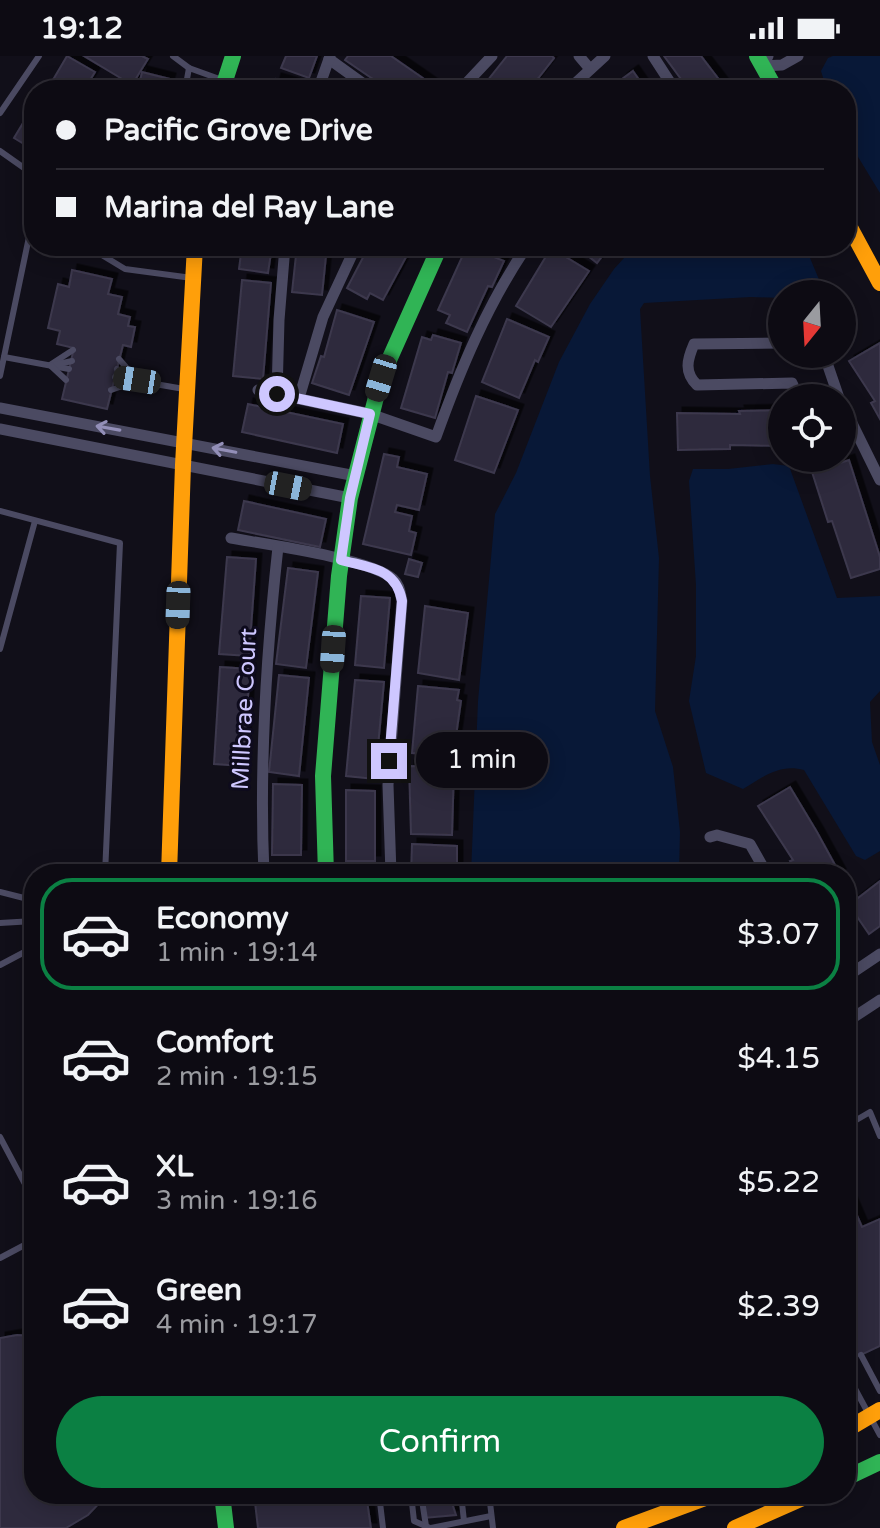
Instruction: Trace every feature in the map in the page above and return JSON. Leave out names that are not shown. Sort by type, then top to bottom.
[{"type":"street","points":[[226,80],[233,56]]},
{"type":"street","points":[[469,80],[492,56]]},
{"type":"street","points":[[579,56],[590,69]]},
{"type":"street","points":[[578,80],[605,56]]},
{"type":"street","points":[[653,56],[669,80]]},
{"type":"street","points":[[763,59],[782,65],[798,56]]},
{"type":"street","points":[[321,80],[329,58],[359,80]]},
{"type":"street","points":[[763,59],[772,80]]},
{"type":"street","points":[[856,239],[880,283]]},
{"type":"street","points":[[169,864],[183,465],[194,256]]},
{"type":"street","points":[[277,394],[284,256]]},
{"type":"street","points":[[299,398],[323,317],[351,256]]},
{"type":"street","points":[[326,864],[323,776],[341,560],[350,498],[370,414],[392,350],[435,256]]},
{"type":"street","points":[[258,390],[370,414],[436,437],[455,383],[483,321],[521,256]]},
{"type":"street","points":[[768,343],[694,344],[688,364],[689,377],[697,385],[792,384]]},
{"type":"street","points":[[0,408],[356,476]]},
{"type":"street","points":[[0,429],[350,498]]},
{"type":"street","points":[[856,438],[880,480]]},
{"type":"street","points":[[261,481],[264,458]]},
{"type":"street","points":[[316,491],[320,469]]},
{"type":"street","points":[[231,538],[378,570],[392,577],[399,586],[402,601],[388,785],[391,864]]},
{"type":"street","name":"Millbrae Court","points":[[264,864],[263,747],[269,630],[278,547]]},
{"type":"street","points":[[710,837],[717,835],[750,844],[761,864]]},
{"type":"street","points":[[856,970],[880,954]]},
{"type":"street","points":[[856,1016],[880,1000]]},
{"type":"street","points":[[856,1424],[875,1413]]},
{"type":"street","points":[[856,1473],[880,1462]]},
{"type":"street","points":[[223,1504],[226,1528]]},
{"type":"street","points":[[624,1528],[689,1504]]},
{"type":"street","points":[[735,1528],[789,1504]]},
{"type":"lane","points":[[0,113],[39,56]]},
{"type":"lane","points":[[173,56],[214,80]]},
{"type":"lane","points":[[187,80],[189,68]]},
{"type":"lane","points":[[0,151],[24,168]]},
{"type":"lane","points":[[0,376],[25,256]]},
{"type":"lane","points":[[104,256],[125,269],[193,279]]},
{"type":"lane","points":[[50,365],[73,350]]},
{"type":"lane","points":[[4,357],[69,369]]},
{"type":"lane","points":[[119,359],[137,380]]},
{"type":"lane","points":[[50,365],[72,361]]},
{"type":"lane","points":[[50,365],[66,380]]},
{"type":"lane","points":[[116,373],[187,389]]},
{"type":"lane","points":[[111,390],[137,380]]},
{"type":"lane","points":[[0,511],[120,543],[105,864]]},
{"type":"lane","points":[[0,649],[35,521]]},
{"type":"lane","points":[[0,892],[24,898]]},
{"type":"lane","points":[[0,923],[24,922]]},
{"type":"lane","points":[[0,965],[24,952]]},
{"type":"lane","points":[[856,1120],[870,1112],[880,1136]]},
{"type":"lane","points":[[0,1137],[24,1182]]},
{"type":"lane","points":[[0,1258],[24,1245]]},
{"type":"lane","points":[[861,1355],[880,1391]]},
{"type":"lane","points":[[856,1386],[875,1413],[880,1435]]},
{"type":"lane","points":[[380,1504],[383,1528]]},
{"type":"lane","points":[[412,1504],[414,1521],[429,1527],[491,1516]]},
{"type":"lane","points":[[423,1504],[429,1527]]},
{"type":"lane","points":[[462,1504],[464,1521]]},
{"type":"lane","points":[[490,1504],[493,1528]]},
{"type":"water","points":[[880,56],[880,193],[856,153],[856,80],[824,80],[821,71],[828,58]]},
{"type":"water","points":[[626,256],[809,256],[819,280],[768,280],[768,298],[644,303],[640,309],[650,476],[659,558],[655,711],[673,767],[680,832],[679,864],[471,864],[478,701],[495,514],[516,473],[559,362],[590,304]]},
{"type":"water","points":[[768,465],[768,472],[791,472],[837,598],[880,596],[880,691],[870,702],[872,742],[880,765],[880,851],[865,860],[856,856],[804,770],[779,770],[743,789],[706,773],[689,701],[696,656],[696,585],[689,481],[693,469]]},
{"type":"building","points":[[67,56],[95,72],[90,80],[53,80]]},
{"type":"building","points":[[84,56],[142,56],[148,59],[135,80],[124,80]]},
{"type":"building","points":[[286,56],[317,56],[309,78],[281,68]]},
{"type":"building","points":[[348,56],[391,56],[426,80],[374,80],[345,60]]},
{"type":"building","points":[[507,56],[554,58],[537,80],[488,80]]},
{"type":"building","points":[[664,56],[701,56],[719,80],[682,80]]},
{"type":"building","points":[[633,71],[639,80],[623,80]]},
{"type":"building","points":[[142,72],[170,79],[170,80],[140,80]]},
{"type":"building","points":[[24,121],[24,144],[14,138]]},
{"type":"building","points":[[241,256],[271,256],[268,273],[239,269]]},
{"type":"building","points":[[296,256],[326,256],[322,295],[292,292]]},
{"type":"building","points":[[364,256],[407,256],[383,300],[370,293],[367,299],[347,288]]},
{"type":"building","points":[[462,256],[492,256],[504,261],[492,287],[488,286],[467,332],[446,323],[450,315],[438,310]]},
{"type":"building","points":[[546,256],[564,256],[589,271],[551,327],[516,306]]},
{"type":"building","points":[[588,256],[602,256],[597,263]]},
{"type":"building","points":[[72,270],[112,279],[108,294],[122,297],[118,314],[130,317],[128,326],[135,327],[131,347],[123,345],[107,409],[62,399],[74,348],[57,344],[60,331],[48,328],[58,284],[69,287]]},
{"type":"building","points":[[242,280],[271,283],[263,379],[233,376]]},
{"type":"building","points":[[337,310],[374,322],[349,395],[312,383],[321,356],[324,357]]},
{"type":"building","points":[[507,319],[549,337],[538,362],[535,360],[519,398],[482,382]]},
{"type":"building","points":[[433,335],[461,343],[452,373],[448,372],[435,418],[401,408],[422,337],[431,340]]},
{"type":"building","points":[[880,343],[880,419],[871,403],[875,401],[854,368],[856,357]]},
{"type":"building","points":[[476,396],[518,410],[494,473],[455,460]]},
{"type":"building","points":[[248,404],[343,424],[337,453],[242,432]]},
{"type":"building","points":[[768,410],[768,446],[730,445],[730,449],[678,450],[677,413],[740,414],[739,411]]},
{"type":"building","points":[[384,454],[399,457],[397,467],[427,474],[419,510],[397,505],[395,512],[412,516],[409,531],[416,533],[411,555],[363,544]]},
{"type":"building","points":[[812,472],[853,472],[880,557],[880,569],[851,578],[832,521],[828,522]]},
{"type":"building","points":[[244,501],[326,519],[320,547],[238,530]]},
{"type":"building","points":[[227,557],[256,559],[249,656],[219,654]]},
{"type":"building","points":[[409,559],[422,563],[418,577],[405,574]]},
{"type":"building","points":[[288,568],[318,572],[306,668],[276,664]]},
{"type":"building","points":[[361,596],[390,598],[384,668],[355,665]]},
{"type":"building","points":[[425,606],[468,613],[459,680],[418,673]]},
{"type":"building","points":[[220,667],[250,669],[243,766],[214,764]]},
{"type":"building","points":[[279,675],[309,678],[299,776],[269,772]]},
{"type":"building","points":[[355,680],[384,682],[375,779],[346,776]]},
{"type":"building","points":[[418,686],[459,690],[457,700],[461,701],[453,757],[412,753]]},
{"type":"building","points":[[409,766],[454,767],[452,835],[411,834]]},
{"type":"building","points":[[273,784],[302,785],[301,855],[272,855]]},
{"type":"building","points":[[790,787],[835,864],[792,864],[790,861],[793,860],[758,806]]},
{"type":"building","points":[[346,790],[375,791],[375,861],[346,861]]},
{"type":"building","points":[[412,844],[457,846],[457,864],[411,864]]},
{"type":"building","points":[[880,881],[880,926],[869,934],[856,915],[856,900]]},
{"type":"building","points":[[856,1213],[862,1227],[880,1219],[880,1346],[856,1357]]},
{"type":"building","points":[[24,1335],[24,1504],[98,1504],[88,1515],[66,1528],[0,1528],[0,1338]]},
{"type":"building","points":[[255,1504],[367,1504],[371,1528],[258,1528]]},
{"type":"building","points":[[425,1504],[452,1504],[456,1515],[424,1518]]},
{"type":"traffic: fast","points":[[225,80],[233,56]]},
{"type":"traffic: fast","points":[[757,56],[770,80]]},
{"type":"traffic: fast","points":[[326,864],[323,776],[339,576],[350,498],[381,378],[436,256]]},
{"type":"traffic: fast","points":[[856,1473],[880,1462]]},
{"type":"traffic: fast","points":[[223,1504],[226,1528]]},
{"type":"traffic: slow","points":[[856,239],[880,283]]},
{"type":"traffic: slow","points":[[169,864],[183,465],[194,256]]},
{"type":"traffic: slow","points":[[856,1424],[880,1410]]},
{"type":"traffic: slow","points":[[624,1528],[689,1504]]},
{"type":"traffic: slow","points":[[735,1528],[789,1504]]},
{"type":"route","points":[[277,394],[370,414],[350,498],[341,560],[378,570],[392,577],[399,586],[402,601],[389,761]]}]
